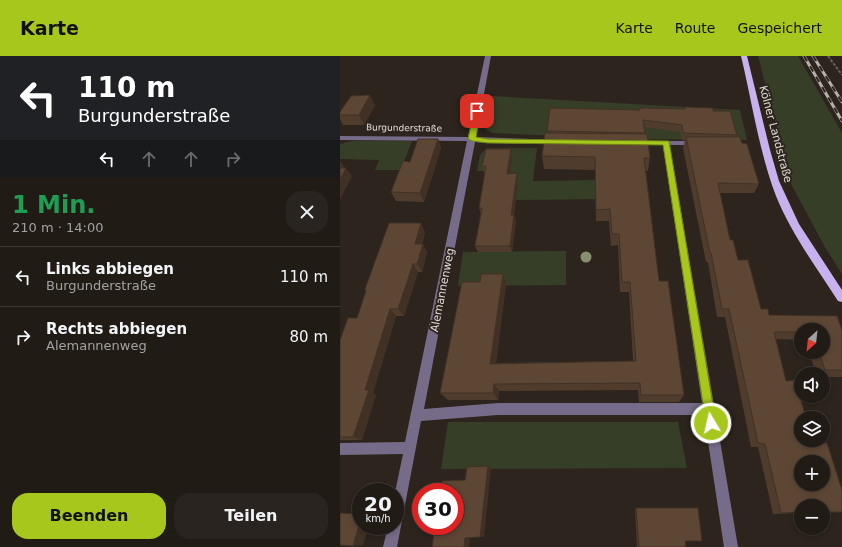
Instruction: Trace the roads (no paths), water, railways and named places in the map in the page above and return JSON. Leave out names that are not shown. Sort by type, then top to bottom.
[{"type":"main road","name":"Kölner Landstraße","points":[[744,56],[775,182],[786,207],[803,237],[842,298]]},
{"type":"street","name":"Alemannenweg","points":[[403,483],[488,56]]},
{"type":"street","name":"Burgunderstraße","points":[[340,138],[472,139],[488,141],[565,142]]},
{"type":"street","points":[[627,143],[705,143]]},
{"type":"street","points":[[666,143],[731,547]]},
{"type":"street","points":[[417,415],[498,409],[709,409]]},
{"type":"street","points":[[340,449],[410,448]]},
{"type":"street","name":"Alemannenweg","points":[[390,547],[393,535]]},
{"type":"railway","points":[[804,56],[842,121]]},
{"type":"railway","points":[[813,56],[842,102]]}]
